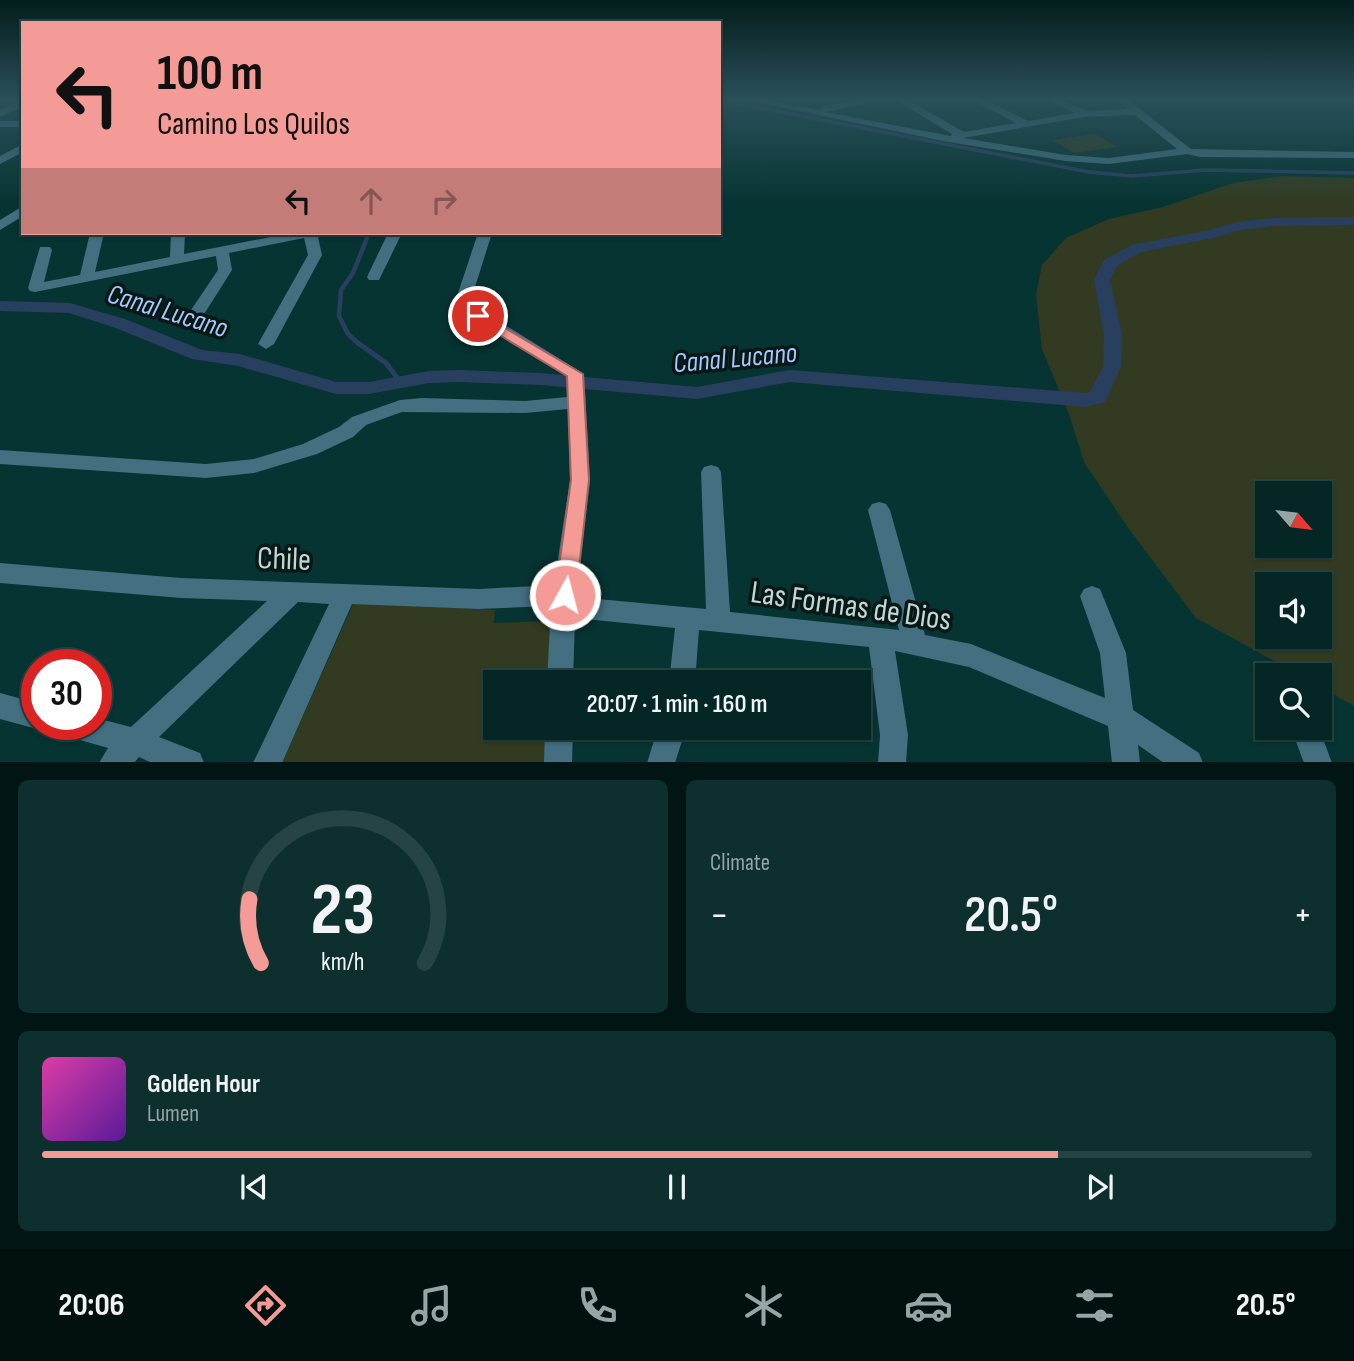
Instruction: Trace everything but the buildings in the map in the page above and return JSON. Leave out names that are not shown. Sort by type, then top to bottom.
[{"type":"street","points":[[926,135],[1088,161],[1130,160],[1186,151],[1200,154],[1354,155]]},
{"type":"street","points":[[943,138],[962,135]]},
{"type":"street","points":[[1165,135],[1186,151]]},
{"type":"street","points":[[3,158],[21,148]]},
{"type":"street","points":[[0,226],[21,211]]},
{"type":"street","points":[[87,277],[97,235]]},
{"type":"street","points":[[177,259],[178,235]]},
{"type":"street","points":[[45,250],[35,288],[222,251],[259,238],[290,235]]},
{"type":"street","points":[[266,344],[315,254],[310,235]]},
{"type":"street","points":[[374,277],[394,235]]},
{"type":"street","points":[[484,235],[461,305],[575,374],[580,480],[564,600],[561,670]]},
{"type":"street","points":[[195,316],[225,270],[222,251]]},
{"type":"street","points":[[0,457],[206,471],[254,466],[326,443],[359,421],[400,406],[422,404],[525,407],[576,401]]},
{"type":"street","points":[[711,472],[718,620]]},
{"type":"street","points":[[879,510],[915,643]]},
{"type":"street","name":"Chile","points":[[0,573],[181,588],[564,600]]},
{"type":"street","points":[[113,762],[295,591]]},
{"type":"street","points":[[267,762],[345,594]]},
{"type":"street","points":[[1092,596],[1113,653],[1126,762]]},
{"type":"street","name":"Las Formas de Dios","points":[[564,600],[688,617],[880,637],[971,656],[1122,718],[1189,762]]},
{"type":"street","points":[[683,670],[688,617]]},
{"type":"street","points":[[880,637],[894,735],[892,762]]},
{"type":"street","points":[[0,706],[21,712]]},
{"type":"street","points":[[112,736],[190,762]]},
{"type":"street","points":[[558,762],[559,740]]},
{"type":"street","points":[[661,762],[668,740]]},
{"type":"street","points":[[1310,740],[1318,762]]},
{"type":"green space","points":[[1096,135],[1118,147],[1074,153],[1052,140]]},
{"type":"green space","points":[[1283,176],[1354,178],[1354,706],[1332,694],[1332,663],[1278,663],[1196,618],[1129,529],[1084,462],[1069,414],[1042,349],[1036,295],[1042,265],[1066,238],[1109,219],[1163,207],[1233,183]]},
{"type":"green space","points":[[354,602],[495,610],[494,623],[554,621],[552,670],[483,670],[483,740],[549,740],[548,762],[282,762]]},
{"type":"waterway","points":[[897,135],[1089,172],[1132,176],[1206,170],[1354,173]]},
{"type":"waterway","name":"Canal Lucano","points":[[0,306],[70,308],[119,323],[199,355],[240,360],[336,388],[369,388],[429,377],[460,376],[540,379],[697,393],[790,376],[1086,400],[1098,397],[1112,367],[1113,335],[1102,280],[1110,263],[1137,248],[1213,234],[1238,226],[1273,222],[1354,221]]},
{"type":"waterway","points":[[360,345],[348,334],[339,316],[341,290],[353,273],[367,238],[365,235]]},
{"type":"waterway","points":[[358,343],[386,363],[401,383]]},
{"type":"route","points":[[478,316],[575,374],[580,480],[565,595]]}]
